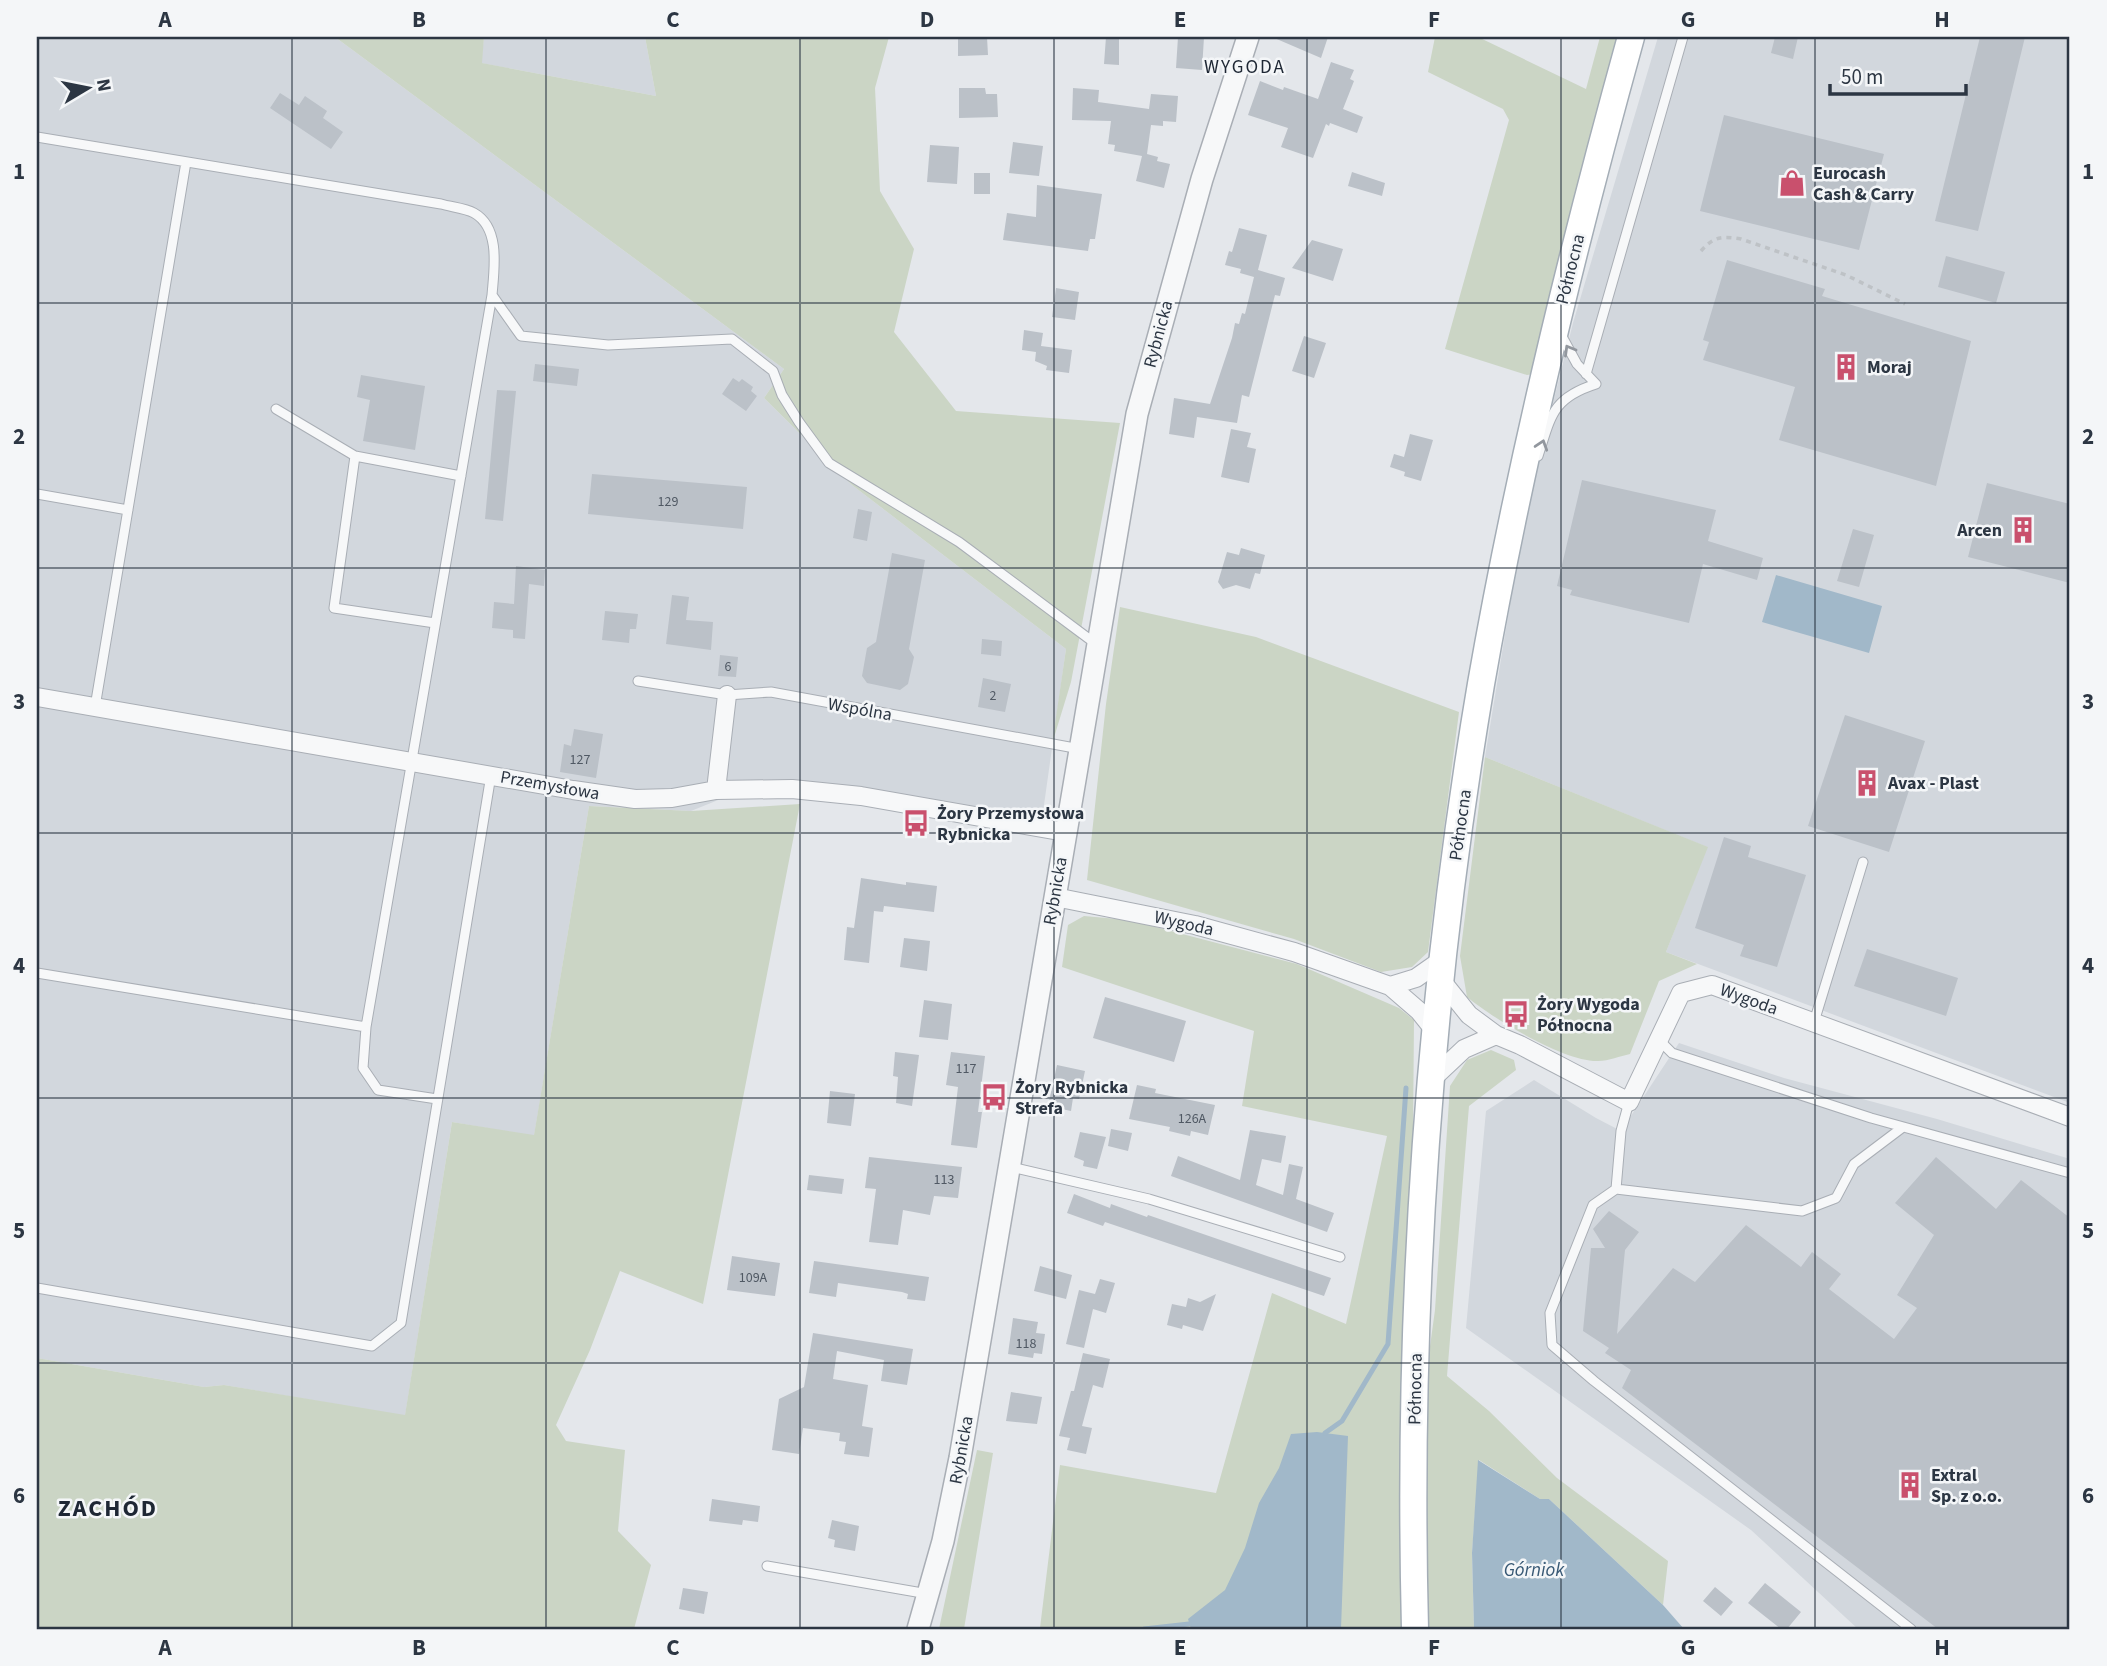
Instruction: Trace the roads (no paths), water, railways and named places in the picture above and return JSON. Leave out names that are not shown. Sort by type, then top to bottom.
[{"type":"main road","name":"Północna","points":[[1415,1629],[1413,1527],[1417,1305],[1431,1080],[1442,970],[1481,685],[1523,472],[1556,323],[1631,37]]},
{"type":"street","name":"Rybnicka","points":[[918,1629],[943,1541],[960,1458],[1137,414],[1202,179],[1248,37]]},
{"type":"street","points":[[716,790],[727,695]]},
{"type":"street","name":"Przemysłowa","points":[[37,697],[635,799],[672,798],[716,790],[792,789],[861,796],[1065,832]]},
{"type":"street","name":"Wygoda","points":[[1055,897],[1195,925],[1294,952],[1390,986]]},
{"type":"street","points":[[1390,986],[1442,970],[1462,1008],[1496,1035],[1629,1102]]},
{"type":"street","name":"Wygoda","points":[[1629,1102],[1681,993],[1712,985],[2070,1117]]},
{"type":"street","points":[[1390,986],[1419,1011],[1435,1031]]},
{"type":"street","points":[[1431,1080],[1464,1049],[1496,1035]]},
{"type":"lane","points":[[1586,374],[1683,37]]},
{"type":"lane","points":[[37,136],[441,204],[473,212],[487,225],[495,256],[492,295],[366,1027],[363,1068],[378,1090],[436,1099]]},
{"type":"lane","points":[[95,707],[186,162]]},
{"type":"lane","points":[[492,295],[521,335],[608,345],[732,340],[773,371],[782,395],[829,463],[959,542],[1096,645]]},
{"type":"lane","points":[[1523,472],[1537,461],[1552,413],[1582,388],[1596,384],[1569,351],[1556,323]]},
{"type":"lane","points":[[276,410],[355,456],[461,475]]},
{"type":"lane","points":[[355,456],[334,608],[435,623]]},
{"type":"lane","points":[[37,494],[128,510]]},
{"type":"lane","name":"Wspólna","points":[[638,681],[727,695],[771,692],[1080,749]]},
{"type":"lane","points":[[37,1288],[372,1346],[401,1323],[491,775]]},
{"type":"lane","points":[[1814,1022],[1863,862]]},
{"type":"lane","points":[[37,973],[366,1027]]},
{"type":"lane","points":[[1659,1040],[1672,1053],[1903,1127],[2070,1173]]},
{"type":"lane","points":[[1616,1189],[1621,1131],[1629,1102]]},
{"type":"lane","points":[[1903,1127],[1854,1164],[1836,1198],[1802,1211],[1616,1189],[1593,1205],[1550,1313],[1552,1345],[1594,1381],[1911,1629]]},
{"type":"lane","points":[[1009,1166],[1149,1199],[1340,1257]]},
{"type":"lane","points":[[766,1566],[929,1594]]},
{"type":"water","points":[[1776,575],[1882,606],[1869,653],[1762,622]]},
{"type":"water","points":[[1317,1432],[1348,1436],[1341,1629],[1191,1629],[1188,1619],[1225,1590],[1245,1548],[1259,1503],[1279,1468],[1291,1434]]},
{"type":"water","name":"Górniok","points":[[1478,1460],[1540,1499],[1549,1499],[1663,1605],[1684,1629],[1474,1629],[1472,1553]]},
{"type":"waterway","points":[[1325,1433],[1342,1421],[1388,1344],[1406,1088]]},
{"type":"waterway","points":[[1144,1629],[1189,1624]]},
{"type":"place","name":"Eurocash Cash & Carry","points":[[1792,183]]},
{"type":"place","name":"Moraj","points":[[1846,367]]},
{"type":"place","name":"Arcen","points":[[2023,530]]},
{"type":"place","name":"Avax - Plast","points":[[1867,783]]},
{"type":"place","name":"Żory Przemysłowa Rybnicka","points":[[916,823]]},
{"type":"place","name":"Żory Wygoda Północna","points":[[1516,1014]]},
{"type":"place","name":"Żory Rybnicka Strefa","points":[[994,1097]]},
{"type":"place","name":"Extral Sp. z o.o.","points":[[1910,1485]]},
{"type":"district","name":"WYGODA","points":[[1245,66]]},
{"type":"district","name":"ZACHÓD","points":[[108,1508]]}]
